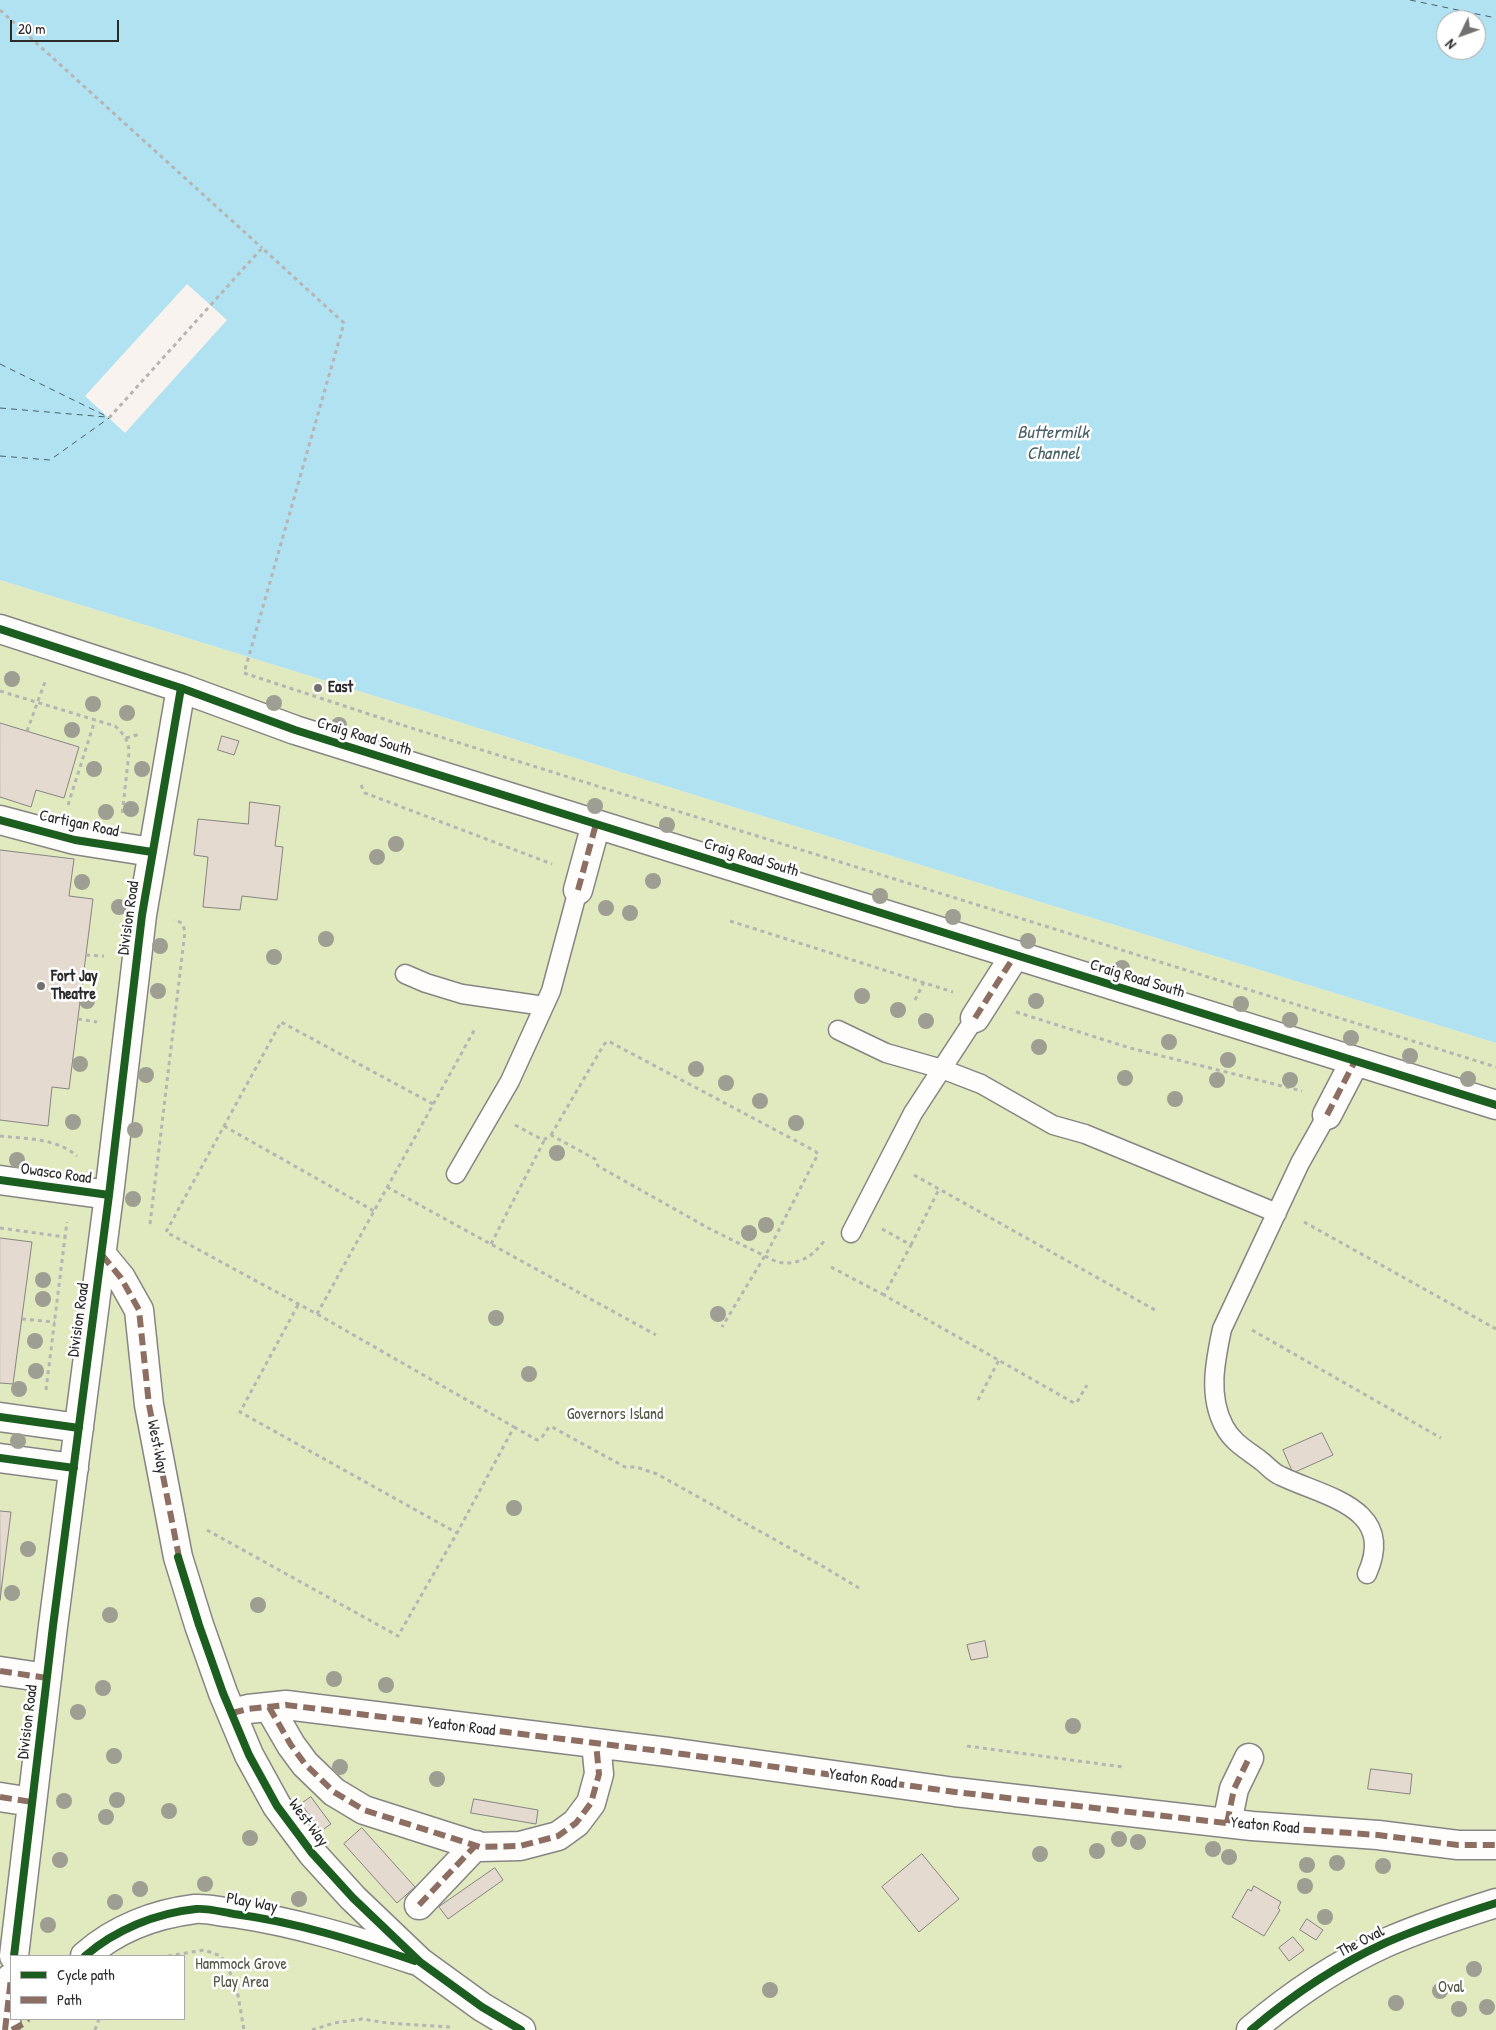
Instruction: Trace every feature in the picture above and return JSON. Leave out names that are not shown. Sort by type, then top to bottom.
[{"type":"street","name":"Craig Road South","points":[[0,629],[181,688],[295,730],[1496,1105]]},
{"type":"street","name":"Division Road","points":[[14,1955],[47,1678],[102,1254],[142,915],[181,688]]},
{"type":"street","name":"Cartigan Road","points":[[0,820],[75,840],[152,852]]},
{"type":"street","points":[[581,882],[596,824]]},
{"type":"street","points":[[981,1010],[1015,955]]},
{"type":"street","points":[[1331,1107],[1355,1061]]},
{"type":"street","name":"Owasco Road","points":[[0,1180],[109,1195]]},
{"type":"street","name":"West Way","points":[[102,1254],[121,1278],[138,1310],[149,1406],[178,1557],[199,1625],[249,1755],[277,1806],[312,1853],[353,1898],[420,1962],[482,2008],[520,2030]]},
{"type":"street","points":[[0,1417],[79,1428]]},
{"type":"street","points":[[0,1458],[74,1468]]},
{"type":"street","points":[[0,1671],[47,1678]]},
{"type":"street","name":"Yeaton Road","points":[[232,1713],[286,1705],[596,1743],[955,1792],[1226,1823],[1378,1835],[1458,1845],[1496,1845]]},
{"type":"street","points":[[269,1707],[290,1745],[305,1764],[334,1792],[364,1810],[480,1847],[520,1846],[558,1836],[576,1823],[591,1803],[599,1774],[596,1743]]},
{"type":"street","points":[[1226,1823],[1234,1789],[1248,1758]]},
{"type":"street","points":[[0,1797],[32,1802]]},
{"type":"street","points":[[419,1905],[476,1845]]},
{"type":"street","name":"The Oval","points":[[1251,2030],[1273,2011],[1329,1974],[1384,1944],[1445,1919],[1496,1903]]},
{"type":"street","name":"Play Way","points":[[86,1955],[101,1942],[150,1918],[197,1909],[262,1918],[340,1936],[420,1962]]},
{"type":"street","points":[[5,2030],[10,1987]]},
{"type":"street","points":[[12,2030],[27,2020]]},
{"type":"lane","points":[[456,1174],[510,1081],[551,990],[581,882]]},
{"type":"lane","points":[[405,974],[426,983],[462,994],[544,1006]]},
{"type":"lane","points":[[852,1233],[913,1113],[981,1010]]},
{"type":"lane","points":[[838,1030],[886,1053],[942,1069],[981,1084],[1053,1124],[1085,1134],[1278,1211]]},
{"type":"lane","points":[[1331,1107],[1300,1163],[1222,1329],[1217,1353],[1213,1392],[1224,1427],[1241,1447],[1280,1476],[1325,1493],[1359,1512],[1371,1531],[1374,1546],[1373,1560],[1367,1574]]},
{"type":"path","points":[[0,10],[344,323],[248,657]]},
{"type":"path","points":[[109,418],[262,248]]},
{"type":"path","points":[[244,673],[411,728],[1496,1066]]},
{"type":"path","points":[[27,731],[46,677]]},
{"type":"path","points":[[0,690],[115,726],[122,732],[129,745],[117,848]]},
{"type":"path","points":[[66,812],[95,720]]},
{"type":"path","points":[[368,753],[360,782],[365,793],[530,856],[581,882]]},
{"type":"path","points":[[142,915],[164,916],[175,920],[182,923],[185,931],[150,1224]]},
{"type":"path","points":[[730,921],[924,982],[981,1010],[1130,1048],[1331,1107]]},
{"type":"path","points":[[103,966],[105,947]]},
{"type":"path","points":[[86,955],[104,956]]},
{"type":"path","points":[[915,1000],[924,982]]},
{"type":"path","points":[[96,1032],[98,1013]]},
{"type":"path","points":[[78,1019],[97,1022]]},
{"type":"path","points":[[434,1104],[282,1022],[166,1232],[317,1314],[536,1440],[542,1437],[549,1427],[552,1427],[625,1466],[636,1467],[657,1474],[859,1588]]},
{"type":"path","points":[[317,1314],[476,1026]]},
{"type":"path","points":[[492,1112],[541,1139],[551,1136],[603,1046],[606,1042],[610,1042],[815,1151],[818,1154],[816,1161],[722,1327]]},
{"type":"path","points":[[224,1126],[374,1212]]},
{"type":"path","points":[[551,1136],[595,1159],[598,1166],[710,1228],[777,1262],[788,1264],[803,1260],[815,1252],[831,1232],[838,1229],[852,1233]]},
{"type":"path","points":[[491,1244],[545,1139]]},
{"type":"path","points":[[82,1151],[82,1160]]},
{"type":"path","points":[[914,1175],[1155,1310]]},
{"type":"path","points":[[387,1187],[656,1335]]},
{"type":"path","points":[[884,1295],[939,1189]]},
{"type":"path","points":[[1278,1211],[1496,1329]]},
{"type":"path","points":[[45,1396],[69,1214]]},
{"type":"path","points":[[860,1217],[911,1245]]},
{"type":"path","points":[[0,1228],[65,1237]]},
{"type":"path","points":[[831,1267],[1074,1403],[1077,1402],[1087,1385]]},
{"type":"path","points":[[298,1304],[240,1412],[457,1533]]},
{"type":"path","points":[[1228,1317],[1441,1438]]},
{"type":"path","points":[[22,1318],[55,1322]]},
{"type":"path","points":[[978,1400],[999,1360]]},
{"type":"path","points":[[204,1528],[398,1636],[457,1533],[514,1427]]},
{"type":"path","points":[[967,1746],[1123,1767]]},
{"type":"path","points":[[174,1955],[204,1950],[221,1956],[236,1984],[244,2030]]},
{"type":"path","points":[[312,2030],[334,2023],[362,2019],[387,2023],[459,2027]]},
{"type":"green space","name":"Governors Island","points":[[0,580],[1496,1043],[1496,2030],[0,2030]]},
{"type":"water","name":"Buttermilk Channel","points":[[0,0],[1496,0],[1496,1043],[0,580]]},
{"type":"pier","points":[[187,284],[227,320],[125,433],[85,396]]},
{"type":"building","points":[[0,723],[79,747],[64,798],[36,790],[31,807],[0,797]]},
{"type":"building","points":[[222,736],[239,741],[234,755],[218,750]]},
{"type":"building","points":[[250,802],[280,806],[275,846],[283,847],[277,900],[242,896],[240,910],[203,907],[208,857],[194,855],[198,819],[248,824]]},
{"type":"building","name":"Fort Jay Theatre","points":[[0,850],[74,859],[69,896],[93,899],[69,1089],[52,1087],[48,1126],[0,1120]]},
{"type":"building","points":[[0,1238],[32,1242],[13,1384],[0,1383]]},
{"type":"building","points":[[1322,1433],[1333,1455],[1293,1473],[1283,1450]]},
{"type":"building","points":[[0,1511],[11,1512],[0,1600]]},
{"type":"building","points":[[985,1641],[988,1657],[971,1660],[967,1645]]},
{"type":"building","points":[[1371,1769],[1412,1774],[1410,1794],[1368,1789]]},
{"type":"building","points":[[311,1797],[331,1824],[321,1831],[301,1804]]},
{"type":"building","points":[[474,1799],[538,1810],[536,1824],[471,1813]]},
{"type":"building","points":[[362,1828],[415,1887],[397,1903],[344,1844]]},
{"type":"building","points":[[922,1854],[959,1899],[919,1932],[882,1887]]},
{"type":"building","points":[[495,1868],[503,1880],[448,1919],[439,1907]]},
{"type":"building","points":[[1254,1886],[1281,1902],[1278,1908],[1280,1910],[1264,1936],[1232,1917],[1248,1889],[1251,1891]]},
{"type":"building","points":[[1307,1919],[1323,1930],[1316,1940],[1300,1930]]},
{"type":"building","points":[[1293,1937],[1304,1950],[1289,1961],[1279,1948]]},
{"type":"ferry route","points":[[1410,0],[1496,18]]},
{"type":"ferry route","points":[[0,364],[108,417]]},
{"type":"ferry route","points":[[0,408],[106,417]]},
{"type":"ferry route","points":[[0,456],[50,460],[109,418]]},
{"type":"marked path","points":[[578,890],[596,824]]},
{"type":"marked path","points":[[975,1018],[1015,955]]},
{"type":"marked path","points":[[1327,1115],[1355,1061]]},
{"type":"marked path","points":[[102,1255],[121,1278],[139,1310],[149,1405],[180,1562]]},
{"type":"marked path","points":[[0,1671],[47,1678]]},
{"type":"marked path","points":[[232,1713],[248,1709],[286,1705],[668,1752],[955,1792],[1252,1826],[1378,1835],[1458,1845],[1496,1845]]},
{"type":"marked path","points":[[269,1707],[291,1745],[305,1764],[334,1792],[364,1810],[480,1847],[520,1846],[558,1836],[576,1823],[591,1803],[599,1774],[596,1743]]},
{"type":"marked path","points":[[1227,1823],[1234,1789],[1249,1758]]},
{"type":"marked path","points":[[0,1797],[32,1802]]},
{"type":"marked path","points":[[419,1905],[476,1845]]},
{"type":"marked path","points":[[5,2030],[10,1987]]},
{"type":"marked path","points":[[12,2030],[27,2020]]},
{"type":"cycle path","points":[[0,629],[181,688],[295,730],[1496,1105]]},
{"type":"cycle path","points":[[14,1955],[53,1626],[109,1195],[142,915],[181,688]]},
{"type":"cycle path","points":[[0,820],[75,840],[152,852]]},
{"type":"cycle path","points":[[0,1180],[109,1195]]},
{"type":"cycle path","points":[[0,1417],[79,1428]]},
{"type":"cycle path","points":[[0,1458],[74,1468]]},
{"type":"cycle path","points":[[178,1557],[223,1693],[249,1755],[277,1806],[312,1853],[353,1898],[420,1962],[482,2007],[521,2030]]},
{"type":"cycle path","points":[[1251,2030],[1282,2005],[1349,1961],[1426,1926],[1496,1903]]},
{"type":"cycle path","points":[[86,1955],[109,1938],[137,1924],[166,1914],[201,1909],[257,1917],[303,1927],[348,1939],[415,1961]]},
{"type":"place","name":"East","points":[[318,688]]},
{"type":"place","name":"Fort Jay Theatre","points":[[41,986]]},
{"type":"park label","name":"Hammock Grove Play Area","points":[[241,1974]]},
{"type":"park label","name":"Oval","points":[[1451,1988]]}]
